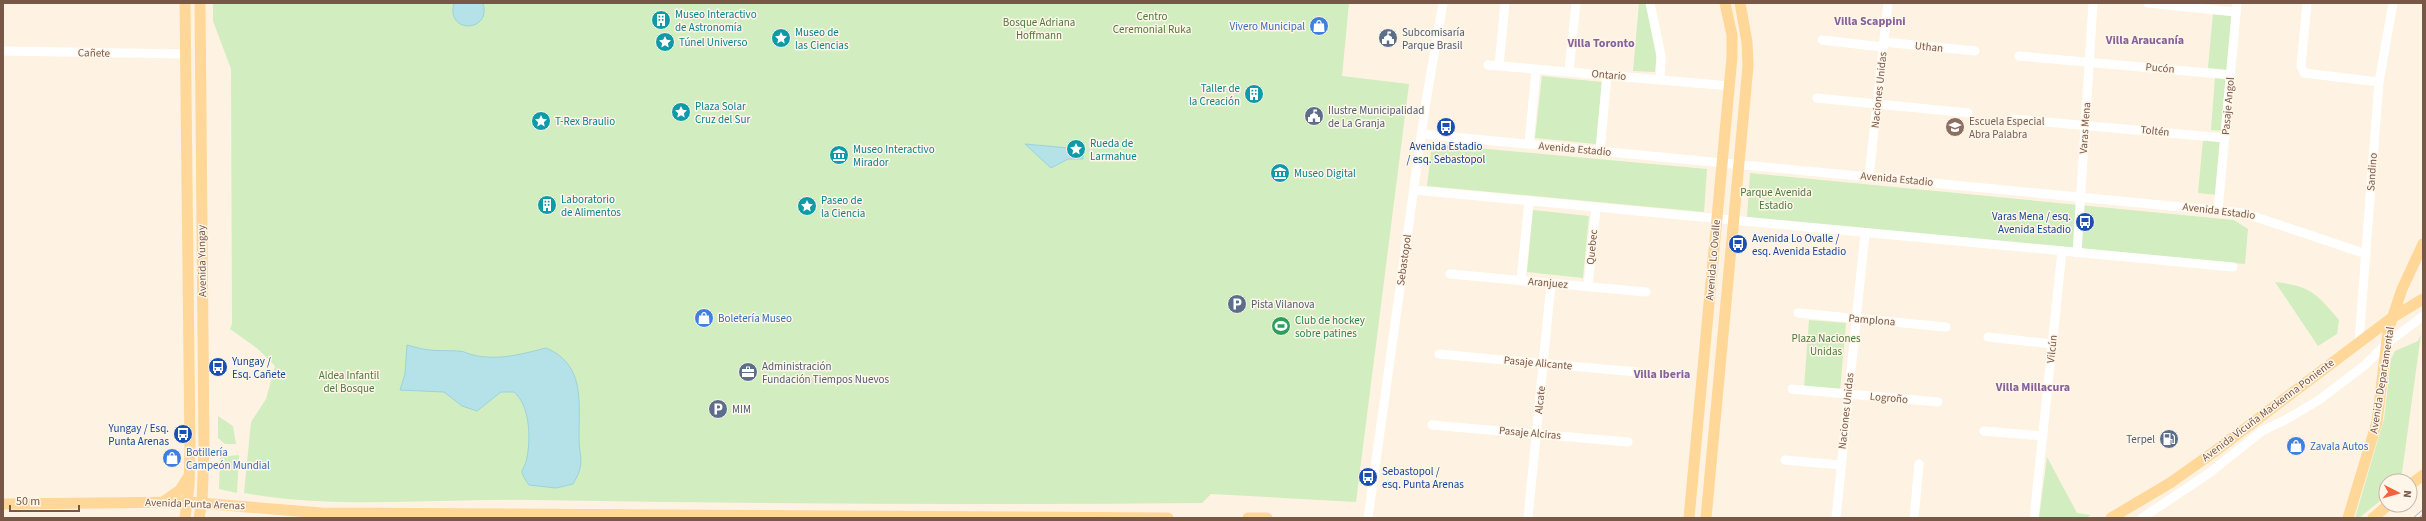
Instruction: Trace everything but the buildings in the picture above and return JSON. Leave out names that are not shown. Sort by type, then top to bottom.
[{"type":"main road","name":"Avenida Yungay","points":[[185,3],[190,474],[185,518]]},
{"type":"main road","name":"Avenida Yungay","points":[[199,518],[202,502],[204,448],[200,3]]},
{"type":"main road","name":"Avenida Lo Ovalle","points":[[1689,518],[1730,86],[1732,42],[1725,3]]},
{"type":"main road","name":"Avenida Lo Ovalle","points":[[1706,518],[1748,60],[1740,3]]},
{"type":"main road","name":"Avenida Departamental","points":[[2348,518],[2376,422],[2385,345],[2402,289],[2423,244]]},
{"type":"main road","name":"Avenida Vicuña Mackenna Poniente","points":[[2111,518],[2170,483],[2208,456],[2359,341],[2393,317],[2423,299]]},
{"type":"main road","points":[[162,502],[180,490],[190,474]]},
{"type":"main road","name":"Avenida Punta Arenas","points":[[3,504],[202,502],[321,513],[483,514],[508,516],[1168,518]]},
{"type":"main road","name":"Avenida Punta Arenas","points":[[472,518],[483,514]]},
{"type":"main road","points":[[1248,518],[1267,518]]},
{"type":"street","name":"Sebastopol","points":[[1368,518],[1422,134],[1443,3]]},
{"type":"street","points":[[1499,66],[1505,3]]},
{"type":"street","points":[[1569,71],[1576,3]]},
{"type":"street","points":[[1650,3],[1661,56],[1660,79]]},
{"type":"street","name":"Naciones Unidas","points":[[1869,176],[1888,3]]},
{"type":"street","name":"Varas Mena","points":[[2077,252],[2093,3]]},
{"type":"street","points":[[2148,3],[2237,7]]},
{"type":"street","points":[[2306,3],[2301,63],[2302,71],[2310,75],[2379,82]]},
{"type":"street","name":"Sandino","points":[[2359,341],[2379,82],[2393,3]]},
{"type":"street","name":"Pasaje Angol","points":[[2218,210],[2237,7]]},
{"type":"street","name":"Uthan","points":[[1822,40],[1975,51]]},
{"type":"street","name":"Cañete","points":[[3,51],[186,54]]},
{"type":"street","name":"Pucón","points":[[2019,56],[2231,75]]},
{"type":"street","name":"Ontario","points":[[1488,65],[1730,86]]},
{"type":"street","points":[[1529,144],[1536,70]]},
{"type":"street","points":[[1600,151],[1607,75]]},
{"type":"street","points":[[1817,98],[1968,113]]},
{"type":"street","name":"Toltén","points":[[2013,119],[2225,138]]},
{"type":"street","name":"Avenida Estadio","points":[[1422,134],[2218,210],[2259,216],[2366,254]]},
{"type":"street","points":[[1414,190],[2233,267]]},
{"type":"street","points":[[1521,280],[1529,201]]},
{"type":"street","name":"Quebec","points":[[1588,286],[1596,208]]},
{"type":"street","name":"Naciones Unidas","points":[[1836,518],[1865,233]]},
{"type":"street","name":"Vilcún","points":[[2034,518],[2062,251]]},
{"type":"street","name":"Aranjuez","points":[[1450,274],[1646,292]]},
{"type":"street","name":"Alcate","points":[[1528,518],[1551,283]]},
{"type":"street","name":"Pamplona","points":[[1798,313],[1946,327]]},
{"type":"street","name":"Avenida Vicuña Mackenna Poniente","points":[[2142,518],[2208,474],[2262,431],[2287,419],[2319,400],[2365,365],[2385,345],[2423,316]]},
{"type":"street","points":[[1988,337],[2052,344]]},
{"type":"street","name":"Pasaje Alicante","points":[[1440,354],[1637,372]]},
{"type":"street","name":"Logroño","points":[[1792,389],[1938,402]]},
{"type":"street","name":"Pasaje Alciras","points":[[1432,425],[1628,442]]},
{"type":"street","points":[[1984,431],[2043,436]]},
{"type":"street","points":[[1785,460],[1841,465]]},
{"type":"street","points":[[1914,518],[1919,464]]},
{"type":"green space","points":[[213,3],[1349,3],[1342,76],[1409,84],[1356,502],[1211,494],[1202,503],[868,504],[497,500],[352,502],[280,498],[244,493],[251,422],[266,399],[275,366],[258,349],[230,329],[232,324],[231,69],[213,21]]},
{"type":"green space","points":[[1639,3],[1646,3],[1657,50],[1655,72],[1633,71]]},
{"type":"green space","points":[[2213,14],[2233,16],[2228,70],[2208,68]]},
{"type":"green space","points":[[1542,76],[1602,82],[1596,144],[1535,138]]},
{"type":"green space","points":[[2215,77],[2228,78],[2223,131],[2211,130]]},
{"type":"green space","points":[[2203,140],[2223,142],[2217,195],[2198,193]]},
{"type":"green space","points":[[1432,144],[1707,169],[1704,212],[1427,186]]},
{"type":"green space","name":"Parque Avenida Estadio","points":[[1750,173],[2234,220],[2248,229],[2245,264],[1747,218]]},
{"type":"green space","points":[[1533,210],[1589,216],[1583,278],[1527,272]]},
{"type":"green space","points":[[2275,282],[2297,286],[2319,298],[2339,320],[2337,334],[2318,346]]},
{"type":"green space","name":"Plaza Naciones Unidas","points":[[1809,320],[1846,323],[1840,391],[1804,387]]},
{"type":"green space","points":[[2421,334],[2402,473],[2378,473],[2378,503],[2359,518],[2355,518],[2384,419],[2391,359],[2395,351],[2418,341]]},
{"type":"green space","points":[[218,416],[233,426],[236,444],[225,444],[218,438]]},
{"type":"green space","points":[[239,455],[237,493],[219,489],[220,457]]},
{"type":"green space","points":[[2047,457],[2077,513],[2091,515],[2086,518],[2039,518]]},
{"type":"water","points":[[454,3],[483,3],[484,13],[481,20],[468,26],[462,25],[456,20],[453,13]]},
{"type":"water","points":[[1025,144],[1069,148],[1069,152],[1083,154],[1083,159],[1068,159],[1051,168]]},
{"type":"water","points":[[407,345],[428,350],[460,351],[482,357],[510,356],[546,348],[559,355],[568,364],[574,374],[579,397],[579,444],[581,465],[573,484],[556,488],[529,485],[525,480],[522,471],[526,462],[529,445],[527,415],[520,398],[514,392],[501,392],[477,411],[462,406],[444,392],[400,390],[405,374]]},
{"type":"railway","points":[[2416,518],[2423,512]]},
{"type":"place","name":"Museo Interactivo de Astronomía","points":[[661,20]]},
{"type":"place","name":"Vivero Municipal","points":[[1319,26]]},
{"type":"place","name":"Museo de las Ciencias","points":[[781,38]]},
{"type":"place","name":"Subcomisaría Parque Brasil","points":[[1388,38]]},
{"type":"place","name":"Túnel Universo","points":[[665,42]]},
{"type":"place","name":"Taller de la Creación","points":[[1254,94]]},
{"type":"place","name":"Plaza Solar Cruz del Sur","points":[[681,112]]},
{"type":"place","name":"Ilustre Municipalidad de La Granja","points":[[1314,116]]},
{"type":"place","name":"T-Rex Braulio","points":[[541,121]]},
{"type":"place","name":"Avenida Estadio / esq. Sebastopol","points":[[1446,127]]},
{"type":"place","name":"Escuela Especial Abra Palabra","points":[[1955,127]]},
{"type":"place","name":"Rueda de Larmahue","points":[[1076,149]]},
{"type":"place","name":"Museo Interactivo Mirador","points":[[839,155]]},
{"type":"place","name":"Museo Digital","points":[[1280,173]]},
{"type":"place","name":"Laboratorio de Alimentos","points":[[547,205]]},
{"type":"place","name":"Paseo de la Ciencia","points":[[807,206]]},
{"type":"place","name":"Varas Mena / esq. Avenida Estadio","points":[[2085,222]]},
{"type":"place","name":"Avenida Lo Ovalle / esq. Avenida Estadio","points":[[1738,244]]},
{"type":"place","name":"Pista Vilanova","points":[[1237,304]]},
{"type":"place","name":"Boletería Museo","points":[[704,318]]},
{"type":"place","name":"Club de hockey sobre patines","points":[[1281,326]]},
{"type":"place","name":"Yungay / Esq. Cañete","points":[[218,367]]},
{"type":"place","name":"Administración Fundación Tiempos Nuevos","points":[[748,372]]},
{"type":"place","name":"MIM","points":[[718,409]]},
{"type":"place","name":"Yungay / Esq. Punta Arenas","points":[[183,434]]},
{"type":"place","name":"Terpel","points":[[2169,439]]},
{"type":"place","name":"Zavala Autos","points":[[2296,446]]},
{"type":"place","name":"Botillería Campeón Mundial","points":[[172,458]]},
{"type":"place","name":"Sebastopol / esq. Punta Arenas","points":[[1368,477]]},
{"type":"district","name":"Villa Scappini","points":[[1870,21]]},
{"type":"district","name":"Villa Araucanía","points":[[2145,40]]},
{"type":"district","name":"Villa Toronto","points":[[1601,43]]},
{"type":"district","name":"Villa Iberia","points":[[1662,374]]},
{"type":"district","name":"Villa Millacura","points":[[2033,387]]},
{"type":"park label","name":"Centro Ceremonial Ruka","points":[[1152,22]]},
{"type":"park label","name":"Bosque Adriana Hoffmann","points":[[1039,28]]},
{"type":"park label","name":"Aldea Infantil del Bosque","points":[[349,381]]}]
